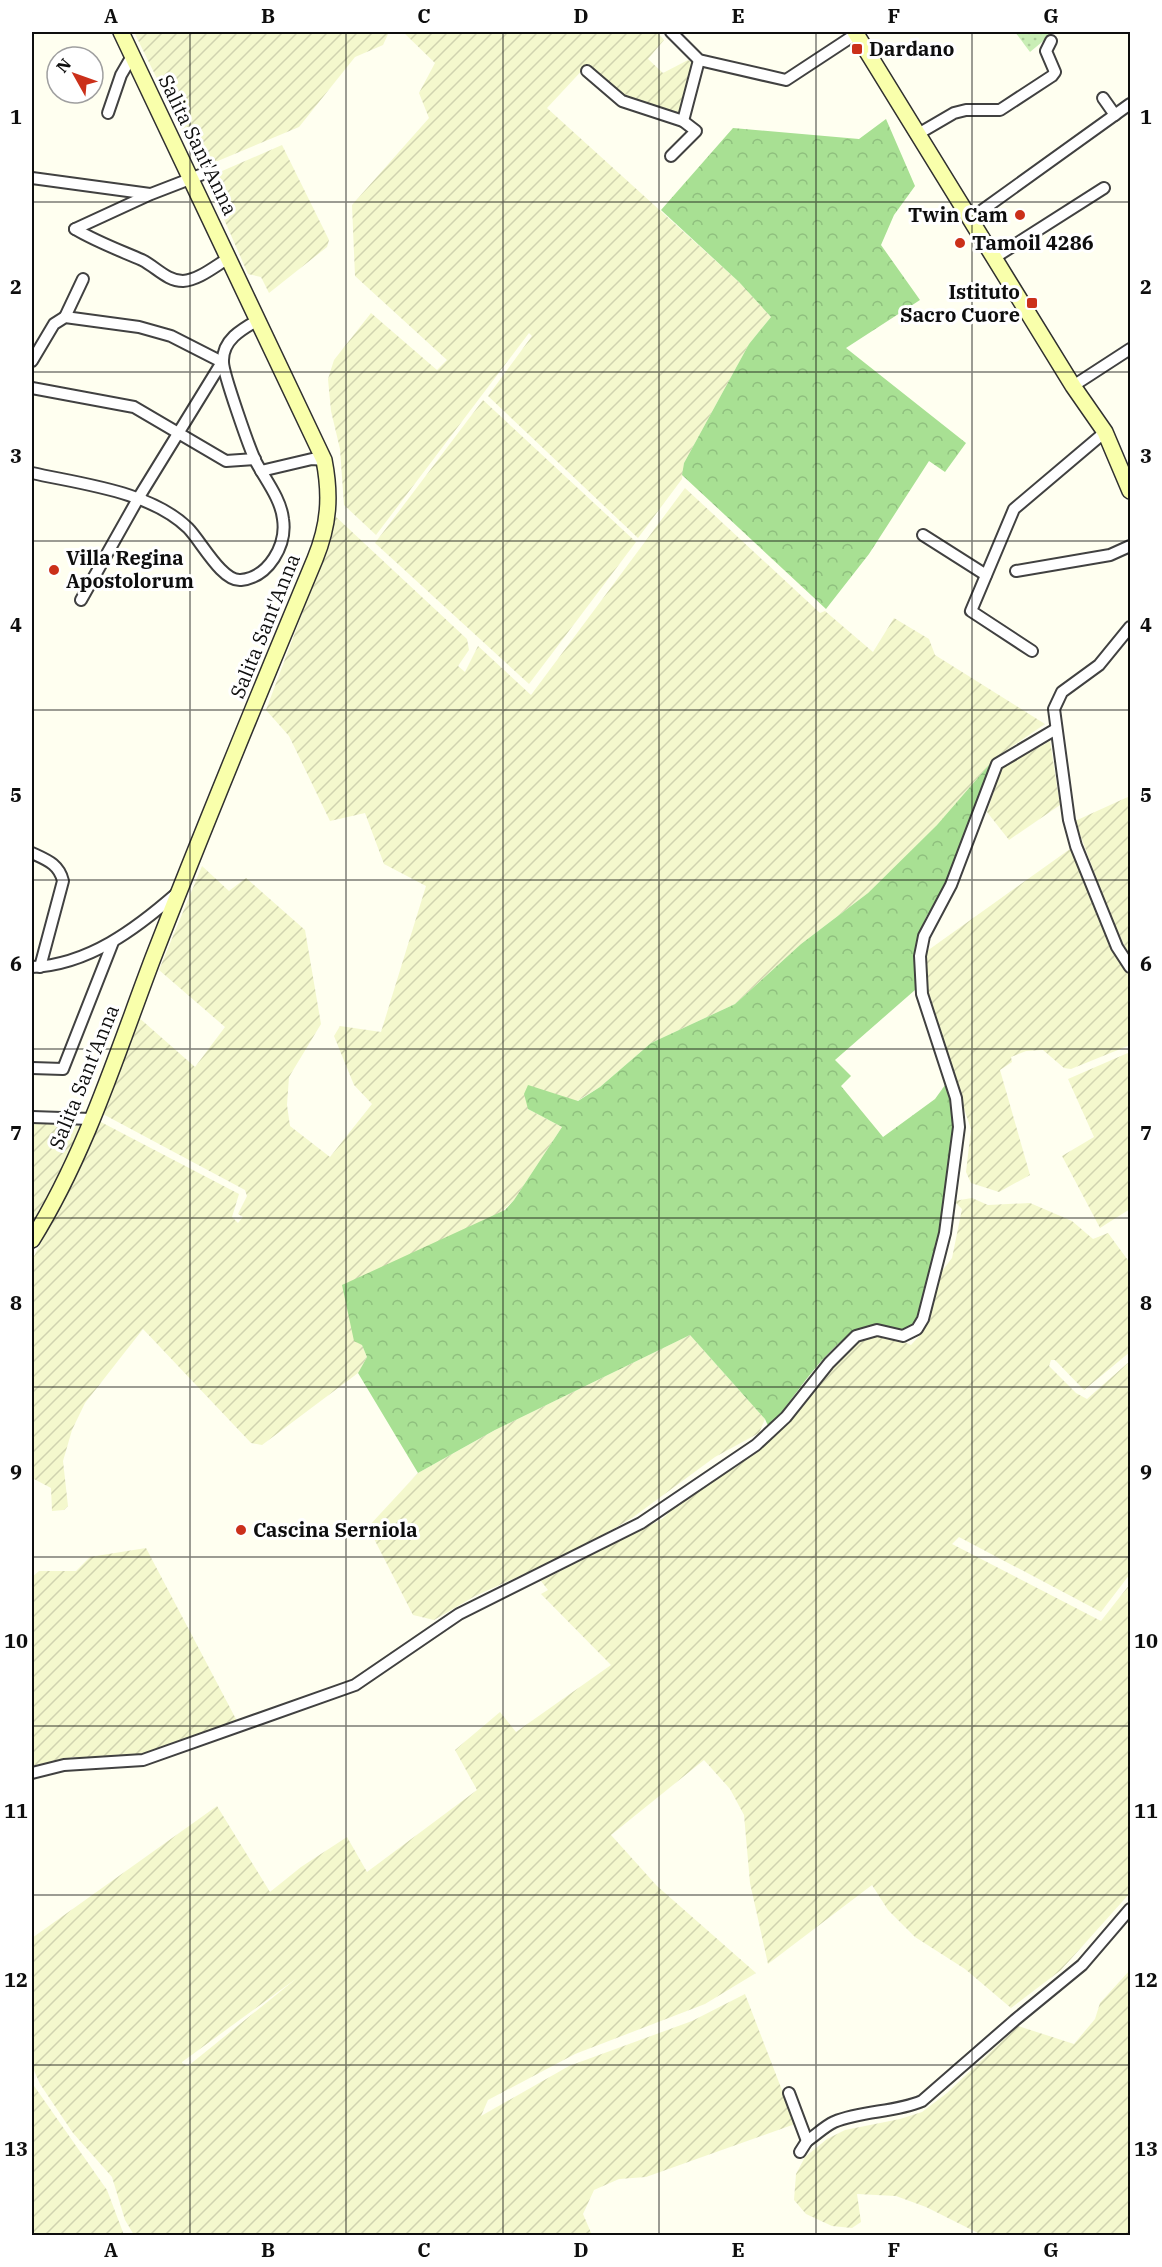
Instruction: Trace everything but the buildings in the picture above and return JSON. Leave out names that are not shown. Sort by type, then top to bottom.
[{"type":"street","name":"Salita Sant'Anna","points":[[32,1240],[57,1198],[91,1119],[179,891],[326,533],[329,485],[324,460],[121,32]]},
{"type":"street","points":[[671,32],[699,60],[786,80],[855,33],[1073,386],[1105,432],[1129,481]]},
{"type":"street","points":[[918,134],[954,113],[966,110],[1000,110],[1052,76],[1055,72],[1046,51],[1051,41]]},
{"type":"street","points":[[108,113],[121,75],[132,56]]},
{"type":"street","points":[[683,121],[699,60]]},
{"type":"street","points":[[587,71],[622,101],[683,121],[696,131],[671,156]]},
{"type":"street","points":[[1103,98],[1115,115]]},
{"type":"street","points":[[970,219],[1131,104]]},
{"type":"street","points":[[208,172],[151,194],[75,229],[103,246],[144,261],[171,279],[183,281],[194,279],[229,258]]},
{"type":"street","points":[[32,177],[151,194]]},
{"type":"street","points":[[994,258],[1104,188]]},
{"type":"street","points":[[32,361],[54,324],[65,317],[83,279]]},
{"type":"street","points":[[32,472],[139,496],[187,527],[225,574],[236,580],[248,579],[262,571],[277,554],[283,536],[283,517],[255,459],[222,362],[171,336],[138,327],[65,317]]},
{"type":"street","points":[[81,600],[139,496],[222,362],[232,335],[258,320]]},
{"type":"street","points":[[1073,386],[1131,349]]},
{"type":"street","points":[[32,388],[134,407],[179,431],[226,461],[255,459]]},
{"type":"street","points":[[1032,651],[971,610],[1014,509],[1105,432]]},
{"type":"street","points":[[261,471],[312,459],[324,460]]},
{"type":"street","points":[[922,535],[986,575]]},
{"type":"street","points":[[1016,571],[1110,555],[1131,546]]},
{"type":"street","points":[[1131,627],[1099,664],[1062,692],[1054,709],[1069,820],[1076,846],[1117,947],[1131,967]]},
{"type":"street","points":[[32,1773],[64,1765],[143,1760],[355,1685],[459,1614],[641,1523],[756,1445],[786,1417],[829,1363],[856,1336],[877,1330],[903,1336],[917,1329],[923,1319],[945,1233],[959,1127],[956,1098],[922,994],[920,956],[924,936],[951,885],[997,764],[1056,729]]},
{"type":"street","points":[[32,853],[50,861],[60,870],[63,881],[36,967]]},
{"type":"street","points":[[36,967],[80,956],[113,942],[179,891]]},
{"type":"street","points":[[32,1068],[63,1069],[113,942]]},
{"type":"street","points":[[32,1117],[91,1119]]},
{"type":"street","points":[[800,2152],[807,2141],[832,2123],[854,2116],[908,2107],[922,2101],[1082,1965],[1131,1909]]},
{"type":"street","points":[[789,2093],[807,2141]]},
{"type":"green space","points":[[134,32],[389,32],[383,45],[355,57],[299,127],[201,168]]},
{"type":"green space","points":[[403,32],[657,32],[664,40],[648,59],[663,73],[688,60],[694,64],[680,116],[623,98],[588,64],[547,108],[739,282],[771,317],[749,344],[684,463],[682,479],[638,538],[488,396],[532,336],[529,333],[376,535],[344,505],[340,449],[331,411],[328,379],[334,360],[371,313],[437,370],[447,360],[355,276],[352,205],[429,118],[419,93],[435,63]]},
{"type":"green space","points":[[1015,32],[1054,32],[1030,52]]},
{"type":"green space","points":[[886,119],[915,186],[894,215],[881,245],[920,300],[846,348],[966,443],[945,472],[929,461],[869,554],[826,609],[682,475],[684,463],[749,344],[771,317],[739,282],[661,210],[733,128],[859,139]]},
{"type":"green space","points":[[282,145],[329,240],[327,247],[269,293],[261,277],[248,274],[206,178]]},
{"type":"green space","points":[[483,400],[636,542],[529,684],[375,543]]},
{"type":"green space","points":[[685,488],[820,613],[825,611],[873,652],[894,618],[929,639],[935,655],[1045,724],[995,758],[937,825],[868,893],[801,944],[735,1004],[651,1043],[600,1087],[577,1101],[528,1109],[562,1127],[514,1200],[362,1345],[367,1357],[358,1373],[262,1445],[251,1443],[143,1329],[85,1403],[72,1430],[63,1461],[68,1506],[64,1510],[52,1511],[51,1488],[32,1478],[32,1260],[62,1202],[97,1120],[239,1194],[232,1217],[238,1223],[243,1217],[238,1214],[247,1196],[245,1190],[101,1113],[137,1016],[195,1067],[225,1027],[159,970],[202,866],[229,891],[246,878],[305,930],[321,1024],[289,1077],[287,1105],[290,1126],[330,1157],[372,1104],[354,1085],[334,1036],[340,1026],[381,1032],[426,886],[384,864],[365,813],[330,821],[289,736],[266,710],[332,534],[335,516],[467,639],[469,650],[458,666],[465,672],[478,646],[531,695]]},
{"type":"green space","points":[[1050,741],[1060,805],[1009,840],[987,812],[1002,767]]},
{"type":"green space","points":[[995,758],[947,884],[926,917],[919,934],[915,954],[915,990],[835,1060],[851,1076],[841,1086],[883,1137],[935,1099],[948,1081],[955,1128],[941,1234],[919,1317],[907,1332],[875,1326],[865,1327],[852,1333],[826,1356],[769,1428],[765,1419],[690,1335],[495,1430],[418,1473],[358,1373],[367,1357],[362,1345],[354,1341],[342,1285],[505,1210],[562,1127],[528,1109],[524,1094],[528,1085],[578,1101],[600,1087],[651,1043],[735,1004],[801,944],[868,893],[937,825]]},
{"type":"green space","points":[[1130,796],[1130,957],[1112,920],[1075,821]]},
{"type":"green space","points":[[1070,849],[1114,951],[1130,975],[1130,1045],[1071,1069],[1064,1068],[1043,1050],[1026,1051],[1011,1057],[1012,1062],[1000,1070],[1030,1175],[999,1192],[971,1183],[966,1172],[971,1129],[925,994],[924,974],[927,951]]},
{"type":"green space","points":[[1130,1052],[1130,1209],[1100,1228],[1062,1156],[1094,1137],[1068,1079]]},
{"type":"green space","points":[[32,1122],[80,1126],[52,1193],[32,1227]]},
{"type":"green space","points":[[972,1198],[988,1205],[1030,1203],[1072,1221],[1093,1239],[1108,1233],[1130,1263],[1130,1352],[1084,1390],[1055,1360],[1051,1360],[1049,1366],[1076,1393],[1087,1399],[1130,1361],[1130,1574],[1101,1612],[959,1537],[952,1544],[1101,1621],[1130,1584],[1130,1893],[1061,1970],[1011,2008],[965,1969],[915,1937],[888,1910],[872,1885],[768,1964],[750,1883],[744,1815],[730,1789],[704,1760],[611,1835],[657,1886],[756,1973],[705,2004],[575,2054],[488,2100],[481,2116],[569,2066],[692,2021],[745,1994],[795,2124],[646,2177],[619,2179],[594,2190],[583,2214],[592,2235],[134,2235],[125,2220],[112,2177],[73,2133],[40,2084],[32,2066],[32,1938],[217,1806],[270,1892],[301,1867],[347,1837],[367,1872],[477,1790],[455,1750],[500,1712],[516,1732],[611,1665],[541,1594],[548,1590],[541,1581],[662,1519],[699,1486],[775,1436],[831,1366],[859,1339],[876,1334],[890,1336],[911,1345],[920,1335],[942,1271],[952,1258],[962,1209],[954,1201]],"holes":[[[297,1978],[188,2066],[182,2062]]]},
{"type":"green space","points":[[690,1335],[765,1419],[759,1433],[715,1457],[632,1518],[573,1552],[475,1596],[434,1620],[413,1615],[368,1527],[418,1473],[497,1429]]},
{"type":"green space","points":[[146,1548],[237,1721],[146,1754],[101,1758],[74,1757],[32,1766],[32,1577],[39,1571],[76,1571],[90,1557]]},
{"type":"green space","points":[[1130,1970],[1130,2235],[982,2235],[926,2207],[896,2196],[857,2194],[861,2222],[852,2228],[832,2226],[806,2214],[794,2200],[796,2174],[805,2157],[827,2139],[845,2130],[900,2119],[922,2112],[947,2093],[1018,2026],[1074,2044],[1095,2019],[1100,2003]]},
{"type":"green space","points":[[32,2083],[107,2190],[124,2235],[32,2235]]},
{"type":"place","name":"Dardano","points":[[857,49]]},
{"type":"place","name":"Twin Cam","points":[[1020,215]]},
{"type":"place","name":"Tamoil 4286","points":[[960,243]]},
{"type":"place","name":"Istituto Sacro Cuore","points":[[1032,303]]},
{"type":"place","name":"Villa Regina Apostolorum","points":[[54,570]]},
{"type":"place","name":"Cascina Serniola","points":[[241,1530]]}]
